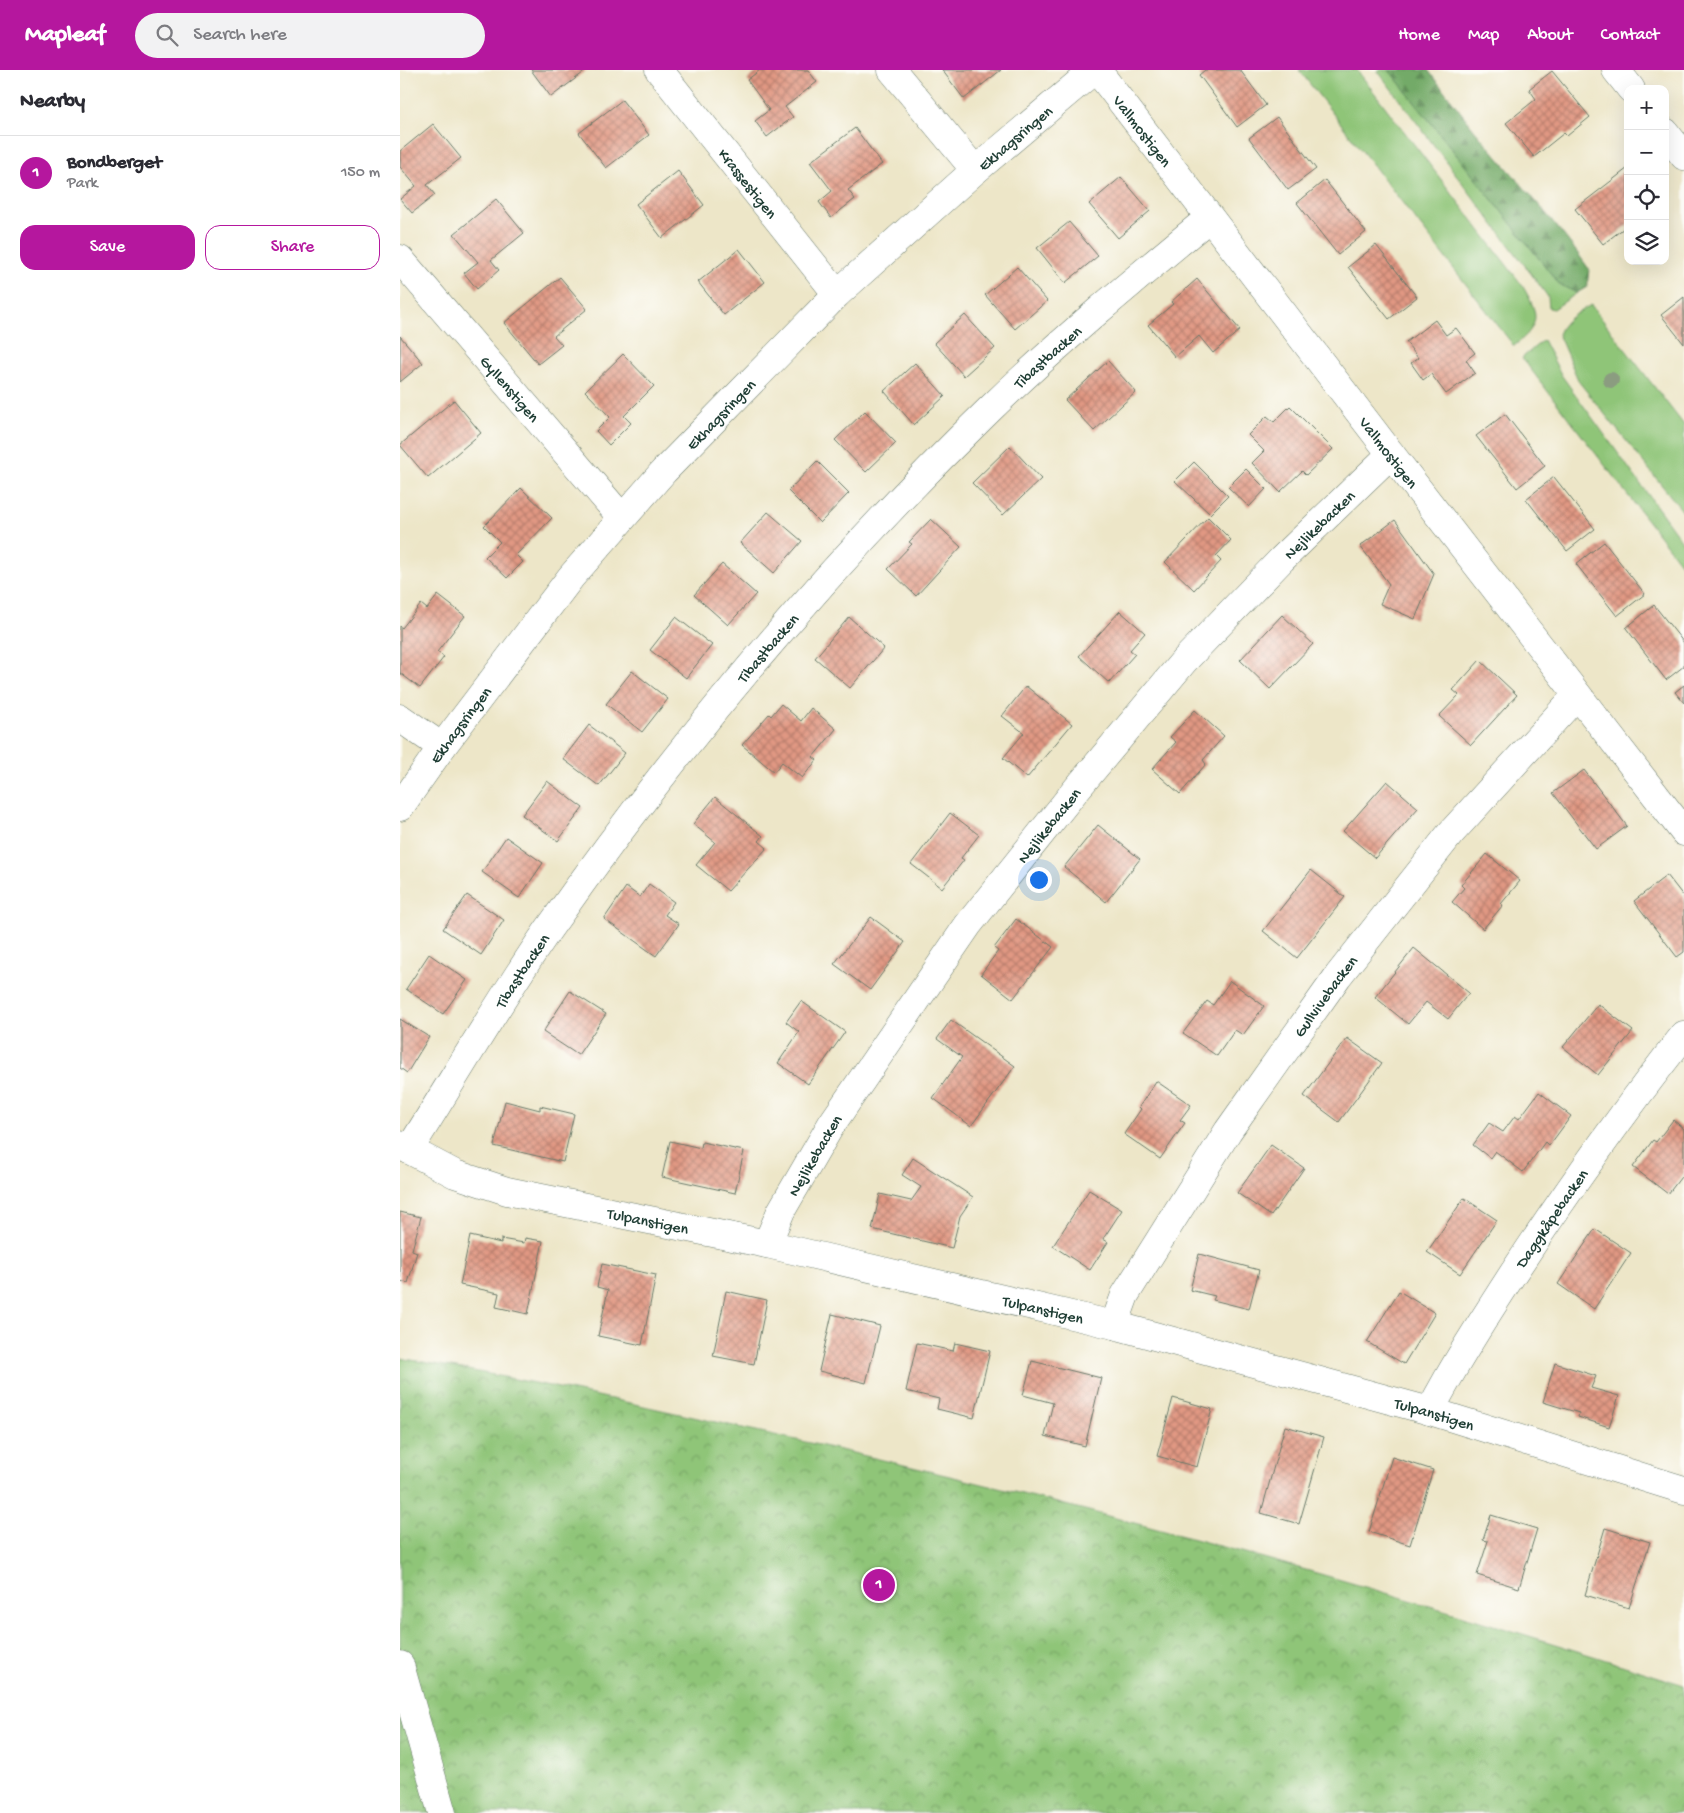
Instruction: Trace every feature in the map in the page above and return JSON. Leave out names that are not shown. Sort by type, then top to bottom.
[{"type":"street","name":"Krassestigen","points":[[659,70],[837,294]]},
{"type":"street","points":[[892,70],[975,170]]},
{"type":"street","name":"Ekhagsringen","points":[[400,807],[442,747],[571,577],[664,471],[837,294],[975,170],[1096,70]]},
{"type":"street","name":"Vallmostigen","points":[[1096,70],[1390,454],[1684,832]]},
{"type":"street","points":[[1616,70],[1628,85]]},
{"type":"street","points":[[1669,137],[1684,156]]},
{"type":"street","name":"Tibastbacken","points":[[404,1148],[547,932],[654,786],[767,647],[863,539],[989,410],[1092,317],[1209,218]]},
{"type":"street","name":"Gyllenstigen","points":[[400,259],[622,518]]},
{"type":"street","name":"Nejlikebacken","points":[[768,1244],[781,1211],[831,1125],[968,925],[1075,791],[1184,661],[1282,559],[1390,454]]},
{"type":"street","name":"Gullvivebacken","points":[[1114,1325],[1125,1295],[1228,1131],[1338,976],[1450,834],[1578,695]]},
{"type":"street","points":[[400,718],[442,747]]},
{"type":"street","name":"Daggkåpebacken","points":[[1430,1411],[1452,1369],[1550,1218],[1643,1086],[1684,1035]]},
{"type":"street","name":"Tulpanstigen","points":[[404,1148],[454,1174],[507,1191],[768,1244],[1114,1325],[1430,1411],[1684,1490]]},
{"type":"street","points":[[400,1665],[442,1813]]},
{"type":"green space","points":[[1299,70],[1357,70],[1522,285],[1532,304],[1535,318],[1529,331],[1514,346]]},
{"type":"green space","points":[[1377,70],[1389,70],[1560,285],[1577,293],[1554,309],[1549,308],[1548,297],[1538,283]]},
{"type":"green space","points":[[1389,70],[1428,70],[1474,129],[1578,253],[1589,269],[1587,287],[1577,293],[1560,285]]},
{"type":"green space","points":[[1591,305],[1684,425],[1684,513],[1579,382],[1558,334],[1567,320]]},
{"type":"green space","points":[[1543,340],[1562,376],[1684,544],[1684,568],[1522,358]]},
{"type":"green space","points":[[400,1358],[520,1380],[680,1414],[964,1479],[1205,1542],[1326,1576],[1565,1647],[1684,1685],[1684,1813],[400,1813]]},
{"type":"building","points":[[531,70],[587,70],[551,97]]},
{"type":"building","points":[[760,70],[808,70],[817,82],[785,107],[793,117],[767,137],[755,121],[769,110],[747,80]]},
{"type":"building","points":[[942,70],[1001,70],[964,99]]},
{"type":"building","points":[[1205,70],[1240,70],[1266,105],[1237,127],[1199,75]]},
{"type":"building","points":[[1552,71],[1590,117],[1567,136],[1564,133],[1534,157],[1506,123],[1536,99],[1529,89]]},
{"type":"building","points":[[622,100],[649,135],[606,168],[579,133]]},
{"type":"building","points":[[1277,117],[1316,169],[1288,190],[1249,138]]},
{"type":"building","points":[[433,124],[461,158],[427,185],[435,195],[412,213],[400,199],[416,186],[400,167],[400,151]]},
{"type":"building","points":[[855,128],[882,164],[848,190],[855,199],[831,218],[819,202],[832,191],[810,162]]},
{"type":"building","points":[[678,171],[704,205],[662,238],[636,204]]},
{"type":"building","points":[[1624,171],[1624,228],[1603,244],[1575,209]]},
{"type":"building","points":[[1121,177],[1150,211],[1118,238],[1089,204]]},
{"type":"building","points":[[1325,180],[1366,232],[1338,255],[1297,203]]},
{"type":"building","points":[[496,199],[524,233],[491,260],[499,270],[477,289],[464,273],[478,262],[454,234]]},
{"type":"building","points":[[1069,222],[1098,256],[1065,283],[1037,248]]},
{"type":"building","points":[[1376,245],[1417,297],[1389,319],[1348,267]]},
{"type":"building","points":[[739,249],[765,282],[724,315],[698,282]]},
{"type":"building","points":[[1017,267],[1047,301],[1015,329],[985,295]]},
{"type":"building","points":[[560,277],[587,309],[554,336],[562,345],[538,364],[504,323]]},
{"type":"building","points":[[1197,279],[1240,330],[1213,353],[1199,336],[1175,357],[1148,325],[1173,304],[1171,302]]},
{"type":"building","points":[[1684,297],[1684,344],[1661,315]]},
{"type":"building","points":[[965,315],[995,348],[964,376],[934,343]]},
{"type":"building","points":[[1435,320],[1446,335],[1456,328],[1475,353],[1466,360],[1475,373],[1446,394],[1431,374],[1423,380],[1411,363],[1418,358],[1406,342]]},
{"type":"building","points":[[400,336],[423,363],[400,382]]},
{"type":"building","points":[[623,354],[654,386],[624,416],[631,423],[609,445],[596,431],[610,417],[585,391]]},
{"type":"building","points":[[1108,361],[1136,392],[1094,431],[1065,400]]},
{"type":"building","points":[[915,363],[945,396],[914,425],[884,391]]},
{"type":"building","points":[[454,400],[481,433],[428,478],[400,445]]},
{"type":"building","points":[[1290,406],[1333,449],[1306,475],[1302,471],[1280,492],[1252,463],[1264,451],[1248,435],[1267,416],[1274,422]]},
{"type":"building","points":[[865,411],[896,443],[866,472],[835,440]]},
{"type":"building","points":[[1505,414],[1545,466],[1517,488],[1476,436]]},
{"type":"building","points":[[1010,446],[1041,479],[1003,515],[972,483]]},
{"type":"building","points":[[817,461],[849,493],[820,523],[788,491]]},
{"type":"building","points":[[1194,462],[1228,496],[1210,514],[1175,481]]},
{"type":"building","points":[[1246,469],[1266,489],[1249,507],[1228,487]]},
{"type":"building","points":[[1554,477],[1595,529],[1567,551],[1526,499]]},
{"type":"building","points":[[521,488],[552,518],[516,555],[523,562],[507,578],[485,557],[500,542],[484,526]]},
{"type":"building","points":[[768,512],[802,541],[774,573],[740,543]]},
{"type":"building","points":[[1208,517],[1231,540],[1216,556],[1221,561],[1194,590],[1165,562]]},
{"type":"building","points":[[931,519],[961,547],[916,596],[888,569],[912,544],[909,542]]},
{"type":"building","points":[[1395,520],[1434,574],[1415,619],[1380,604],[1389,584],[1360,546]]},
{"type":"building","points":[[1604,542],[1645,594],[1617,616],[1576,564]]},
{"type":"building","points":[[722,564],[756,594],[728,625],[694,595]]},
{"type":"building","points":[[438,595],[465,616],[437,652],[444,657],[420,688],[400,673],[400,626],[402,628],[421,604],[427,609]]},
{"type":"building","points":[[1654,605],[1684,643],[1684,666],[1666,680],[1626,628]]},
{"type":"building","points":[[1120,611],[1145,633],[1130,650],[1135,654],[1109,683],[1079,656]]},
{"type":"building","points":[[1282,615],[1313,644],[1270,689],[1240,660]]},
{"type":"building","points":[[676,617],[712,645],[686,678],[650,650]]},
{"type":"building","points":[[849,617],[884,648],[850,688],[815,658]]},
{"type":"building","points":[[1480,660],[1517,695],[1471,745],[1439,716],[1459,695],[1453,690]]},
{"type":"building","points":[[632,671],[668,699],[642,732],[606,704]]},
{"type":"building","points":[[1684,685],[1684,703],[1675,692]]},
{"type":"building","points":[[1026,686],[1072,724],[1027,778],[1003,758],[1024,733],[1002,716]]},
{"type":"building","points":[[781,704],[801,721],[811,708],[836,729],[813,757],[817,760],[802,778],[782,762],[774,772],[742,745],[769,714],[771,716]]},
{"type":"building","points":[[1195,710],[1224,736],[1203,760],[1206,764],[1180,794],[1152,769],[1176,742],[1170,737]]},
{"type":"building","points":[[589,725],[625,753],[599,786],[563,759]]},
{"type":"building","points":[[1584,770],[1627,826],[1596,849],[1553,793]]},
{"type":"building","points":[[547,781],[583,808],[558,841],[522,815]]},
{"type":"building","points":[[1387,781],[1418,808],[1375,858],[1343,831]]},
{"type":"building","points":[[715,797],[763,836],[759,841],[767,848],[728,891],[696,865],[715,842],[693,824]]},
{"type":"building","points":[[950,813],[979,835],[961,858],[964,860],[942,888],[911,864]]},
{"type":"building","points":[[1098,825],[1140,859],[1106,902],[1064,867]]},
{"type":"building","points":[[506,837],[543,863],[519,898],[482,872]]},
{"type":"building","points":[[1487,854],[1520,881],[1483,929],[1452,902],[1464,888],[1461,885]]},
{"type":"building","points":[[1311,870],[1345,897],[1297,958],[1263,931]]},
{"type":"building","points":[[1667,875],[1684,897],[1684,952],[1677,957],[1634,901]]},
{"type":"building","points":[[649,884],[674,902],[665,915],[679,924],[656,956],[604,919],[626,887],[640,897]]},
{"type":"building","points":[[467,895],[504,920],[481,955],[443,929]]},
{"type":"building","points":[[871,917],[905,942],[870,990],[834,964]]},
{"type":"building","points":[[1016,919],[1053,947],[1013,999],[981,974],[998,951],[994,948]]},
{"type":"building","points":[[1414,948],[1469,993],[1448,1019],[1426,1002],[1408,1024],[1375,997]]},
{"type":"building","points":[[429,954],[467,980],[443,1014],[406,989]]},
{"type":"building","points":[[1230,981],[1264,1006],[1243,1035],[1235,1030],[1217,1056],[1183,1033],[1207,1001],[1213,1005]]},
{"type":"building","points":[[570,991],[606,1014],[578,1055],[543,1032]]},
{"type":"building","points":[[801,1001],[845,1032],[808,1084],[778,1063],[799,1032],[786,1022]]},
{"type":"building","points":[[1598,1004],[1633,1031],[1598,1075],[1563,1047]]},
{"type":"building","points":[[400,1019],[429,1037],[407,1073],[400,1068]]},
{"type":"building","points":[[951,1020],[1015,1066],[971,1126],[933,1098],[962,1057],[937,1039]]},
{"type":"building","points":[[1347,1038],[1382,1063],[1339,1122],[1304,1096]]},
{"type":"building","points":[[1156,1081],[1191,1105],[1180,1120],[1185,1123],[1160,1159],[1124,1134],[1141,1109],[1139,1107]]},
{"type":"building","points":[[1539,1092],[1571,1116],[1549,1146],[1545,1142],[1523,1172],[1495,1151],[1490,1158],[1473,1145],[1489,1123],[1503,1132],[1515,1116],[1519,1119]]},
{"type":"building","points":[[505,1101],[540,1110],[540,1106],[574,1114],[563,1162],[494,1146]]},
{"type":"building","points":[[1673,1120],[1684,1129],[1684,1173],[1668,1194],[1633,1167],[1653,1140],[1656,1142]]},
{"type":"building","points":[[670,1141],[701,1148],[702,1142],[744,1151],[735,1193],[662,1177]]},
{"type":"building","points":[[1271,1145],[1304,1168],[1271,1216],[1237,1193]]},
{"type":"building","points":[[913,1158],[973,1197],[960,1216],[952,1248],[872,1229],[880,1194],[911,1201],[921,1187],[902,1175]]},
{"type":"building","points":[[1089,1190],[1122,1210],[1103,1239],[1108,1242],[1090,1270],[1053,1246]]},
{"type":"building","points":[[1464,1198],[1497,1220],[1460,1274],[1427,1252]]},
{"type":"building","points":[[400,1212],[421,1217],[412,1250],[417,1252],[408,1283],[400,1281]]},
{"type":"building","points":[[1595,1229],[1631,1253],[1594,1309],[1558,1284]]},
{"type":"building","points":[[470,1236],[501,1243],[501,1239],[524,1243],[525,1238],[543,1241],[528,1314],[496,1307],[499,1293],[460,1285]]},
{"type":"building","points":[[1199,1254],[1259,1270],[1249,1309],[1213,1300],[1215,1296],[1190,1290]]},
{"type":"building","points":[[602,1264],[656,1275],[642,1345],[598,1336],[608,1290],[597,1287]]},
{"type":"building","points":[[726,1291],[767,1300],[754,1364],[713,1356]]},
{"type":"building","points":[[1399,1291],[1435,1313],[1404,1364],[1367,1342]]},
{"type":"building","points":[[832,1314],[880,1326],[866,1383],[819,1371]]},
{"type":"building","points":[[917,1343],[953,1351],[955,1343],[990,1351],[974,1418],[937,1409],[939,1399],[906,1391]]},
{"type":"building","points":[[1032,1361],[1101,1378],[1085,1446],[1045,1436],[1053,1403],[1023,1395]]},
{"type":"building","points":[[1555,1363],[1596,1376],[1591,1388],[1619,1396],[1609,1427],[1578,1417],[1579,1413],[1543,1402]]},
{"type":"building","points":[[1173,1398],[1212,1409],[1197,1467],[1157,1456]]},
{"type":"building","points":[[1285,1426],[1324,1437],[1299,1524],[1261,1513]]},
{"type":"building","points":[[1392,1457],[1433,1470],[1410,1545],[1369,1532]]},
{"type":"building","points":[[1491,1515],[1537,1529],[1519,1588],[1477,1575],[1488,1541],[1483,1540]]},
{"type":"building","points":[[1605,1528],[1650,1542],[1629,1608],[1585,1595]]},
{"type":"place","name":"Bondberget","points":[[879,1585]]}]
